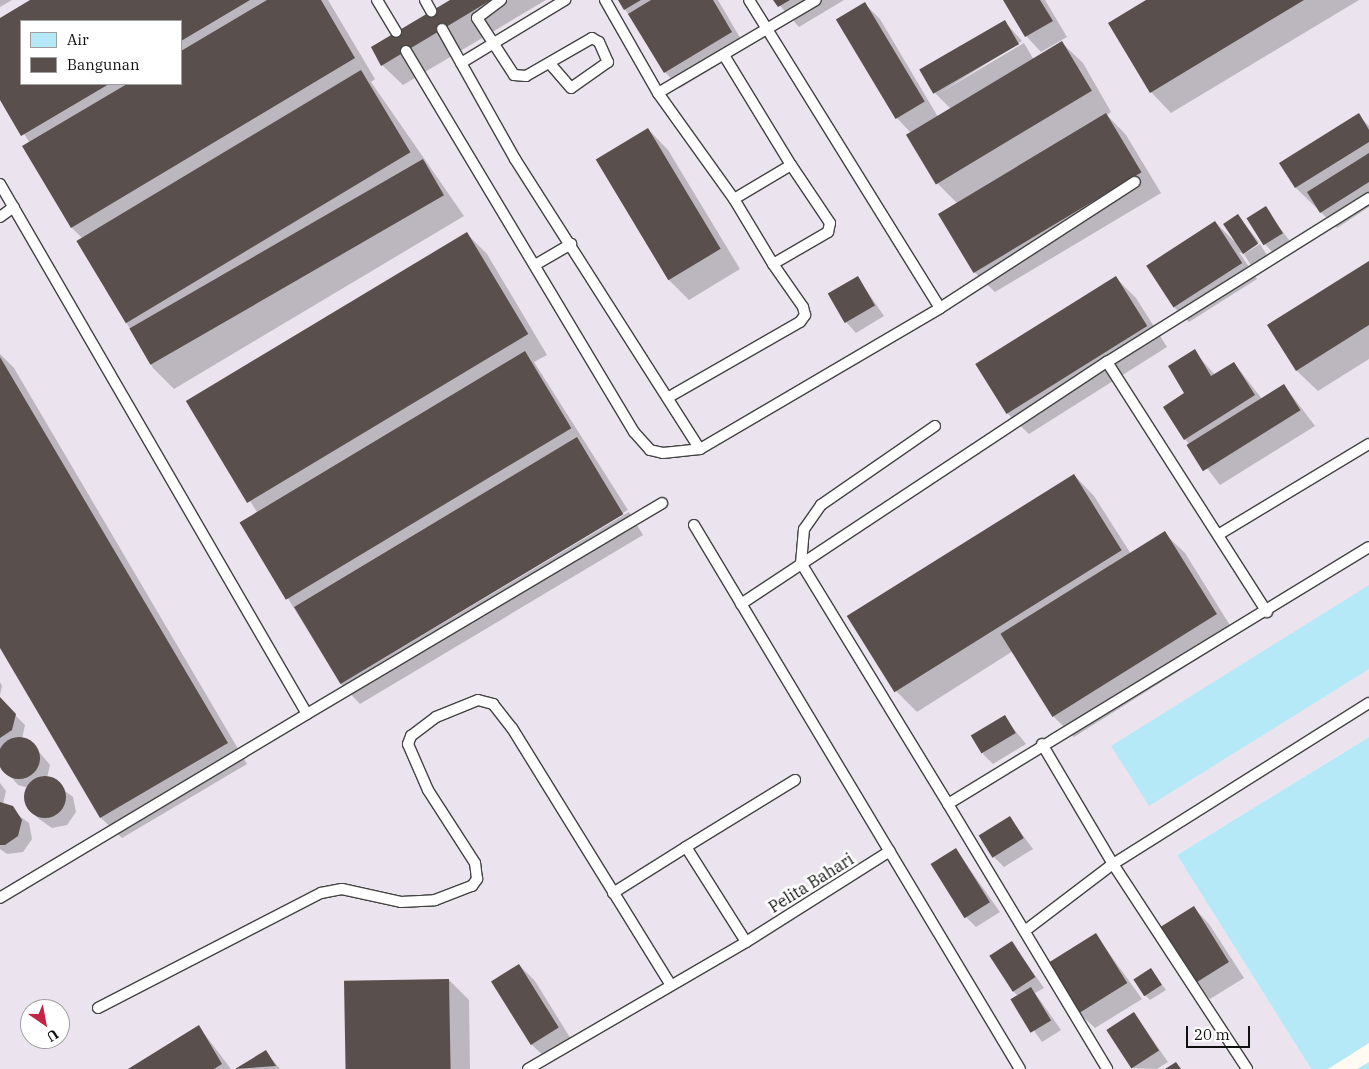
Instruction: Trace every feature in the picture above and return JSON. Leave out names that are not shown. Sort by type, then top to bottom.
[{"type":"lane","points":[[377,0],[396,32]]},
{"type":"lane","points":[[425,0],[431,11]]},
{"type":"lane","points":[[502,0],[477,18],[509,71],[520,78],[592,38],[599,42],[608,62],[571,88],[549,63]]},
{"type":"lane","points":[[461,63],[490,42],[565,0]]},
{"type":"lane","points":[[605,0],[658,93],[734,199],[806,315],[800,322],[669,396]]},
{"type":"lane","points":[[749,0],[940,308]]},
{"type":"lane","points":[[658,93],[725,58],[816,0]]},
{"type":"lane","points":[[442,29],[571,244],[669,396],[700,449]]},
{"type":"lane","points":[[406,51],[634,432],[650,450],[663,453],[700,449],[940,308],[1135,182]]},
{"type":"lane","points":[[725,58],[832,228],[773,264]]},
{"type":"lane","points":[[734,199],[791,165]]},
{"type":"lane","points":[[0,184],[307,714]]},
{"type":"lane","points":[[741,604],[801,562],[1107,362],[1369,198]]},
{"type":"lane","points":[[0,217],[14,207]]},
{"type":"lane","points":[[535,265],[571,244]]},
{"type":"lane","points":[[1107,362],[1268,612]]},
{"type":"lane","points":[[935,426],[821,505],[804,529],[801,562],[1026,930],[1107,1069]]},
{"type":"lane","points":[[1218,535],[1369,444]]},
{"type":"lane","points":[[0,898],[662,503]]},
{"type":"lane","points":[[694,525],[1020,1069]]},
{"type":"lane","points":[[948,804],[1042,744],[1268,612],[1369,547]]},
{"type":"lane","points":[[98,1008],[321,893],[342,889],[401,902],[435,900],[472,886],[477,879],[475,863],[428,790],[408,744],[411,736],[436,717],[465,702],[493,704],[512,728],[671,985]]},
{"type":"lane","points":[[1026,930],[1113,864],[1369,703]]},
{"type":"lane","points":[[1042,744],[1113,864],[1247,1069]]},
{"type":"lane","points":[[613,893],[795,780]]},
{"type":"lane","points":[[686,847],[746,942]]},
{"type":"lane","name":"Pelita Bahari","points":[[528,1069],[746,942],[890,850]]},
{"type":"shaded area","points":[[0,0],[1369,0],[1369,737],[1177,855],[1311,1069],[0,1069]]},
{"type":"water","points":[[1369,585],[1369,669],[1149,806],[1111,746]]},
{"type":"water","points":[[1369,737],[1369,1069],[1311,1069],[1177,855]]},
{"type":"pier","points":[[1369,1043],[1369,1062],[1357,1069],[1328,1069]]},
{"type":"building","points":[[30,0],[250,0],[182,40],[182,20],[20,20],[20,85],[107,85],[21,136],[0,100],[0,18]]},
{"type":"building","points":[[267,0],[321,0],[355,58],[71,228],[22,146],[125,85],[182,85],[182,50]]},
{"type":"building","points":[[450,0],[491,0],[381,66],[371,47]]},
{"type":"building","points":[[618,0],[641,0],[624,10]]},
{"type":"building","points":[[651,0],[713,0],[732,32],[664,73],[628,14]]},
{"type":"building","points":[[773,0],[790,0],[778,7]]},
{"type":"building","points":[[1003,0],[1040,0],[1053,21],[1025,37]]},
{"type":"building","points":[[1146,0],[1304,0],[1150,93],[1108,23]]},
{"type":"building","points":[[865,2],[925,101],[896,119],[836,20]]},
{"type":"building","points":[[1005,20],[1019,44],[933,94],[919,70]]},
{"type":"building","points":[[1062,41],[1092,91],[936,184],[906,135]]},
{"type":"building","points":[[361,70],[410,152],[126,323],[76,241]]},
{"type":"building","points":[[1106,113],[1142,172],[974,273],[938,214]]},
{"type":"building","points":[[1359,113],[1369,130],[1369,142],[1295,188],[1279,163]]},
{"type":"building","points":[[648,128],[721,249],[668,280],[596,159]]},
{"type":"building","points":[[1369,153],[1369,182],[1320,213],[1307,192]]},
{"type":"building","points":[[423,159],[444,195],[150,365],[129,329]]},
{"type":"building","points":[[1266,206],[1283,233],[1263,245],[1246,218]]},
{"type":"building","points":[[1238,214],[1258,244],[1243,254],[1223,224]]},
{"type":"building","points":[[1215,221],[1242,263],[1173,308],[1146,266]]},
{"type":"building","points":[[467,232],[528,334],[247,503],[186,401]]},
{"type":"building","points":[[1369,261],[1369,325],[1296,371],[1267,325]]},
{"type":"building","points":[[858,276],[875,305],[845,323],[828,294]]},
{"type":"building","points":[[1116,276],[1147,326],[1006,414],[975,364]]},
{"type":"building","points":[[1195,349],[1211,376],[1234,362],[1255,395],[1184,440],[1163,407],[1184,393],[1168,366]]},
{"type":"building","points":[[525,351],[571,428],[286,600],[240,523]]},
{"type":"building","points":[[0,357],[228,743],[100,818],[0,648]]},
{"type":"building","points":[[1284,384],[1300,410],[1203,471],[1186,445]]},
{"type":"building","points":[[577,437],[623,514],[340,684],[294,607]]},
{"type":"building","points":[[1074,474],[1122,550],[894,692],[847,616]]},
{"type":"building","points":[[1165,531],[1217,614],[1052,717],[1000,634]]},
{"type":"building","points":[[0,697],[16,714],[12,730],[0,738]]},
{"type":"building","points":[[1005,715],[1016,733],[982,754],[971,736]]},
{"type":"building","points":[[15,737],[31,740],[37,746],[40,754],[37,770],[31,776],[23,779],[7,776],[1,770],[-1,764],[1,746],[7,740]]},
{"type":"building","points":[[49,776],[57,779],[63,785],[66,797],[63,809],[57,815],[41,818],[33,815],[27,809],[24,793],[27,785],[33,779]]},
{"type":"building","points":[[0,802],[13,806],[22,820],[18,836],[5,845],[0,845]]},
{"type":"building","points":[[1010,816],[1024,838],[992,858],[979,836]]},
{"type":"building","points":[[956,848],[990,902],[964,918],[931,864]]},
{"type":"building","points":[[1194,906],[1229,962],[1193,984],[1158,928]]},
{"type":"building","points":[[1096,933],[1127,983],[1078,1014],[1047,964]]},
{"type":"building","points":[[1012,941],[1035,977],[1013,992],[989,956]]},
{"type":"building","points":[[519,964],[559,1028],[531,1045],[491,981]]},
{"type":"building","points":[[1151,968],[1162,985],[1144,996],[1133,979]]},
{"type":"building","points":[[449,979],[451,1069],[346,1069],[344,981]]},
{"type":"building","points":[[1031,987],[1051,1020],[1031,1033],[1010,999]]},
{"type":"building","points":[[1134,1012],[1159,1051],[1131,1069],[1106,1030]]},
{"type":"building","points":[[199,1025],[222,1064],[214,1069],[128,1069]]},
{"type":"building","points":[[266,1050],[276,1066],[235,1069]]},
{"type":"building","points":[[1176,1062],[1181,1069],[1165,1069]]}]
